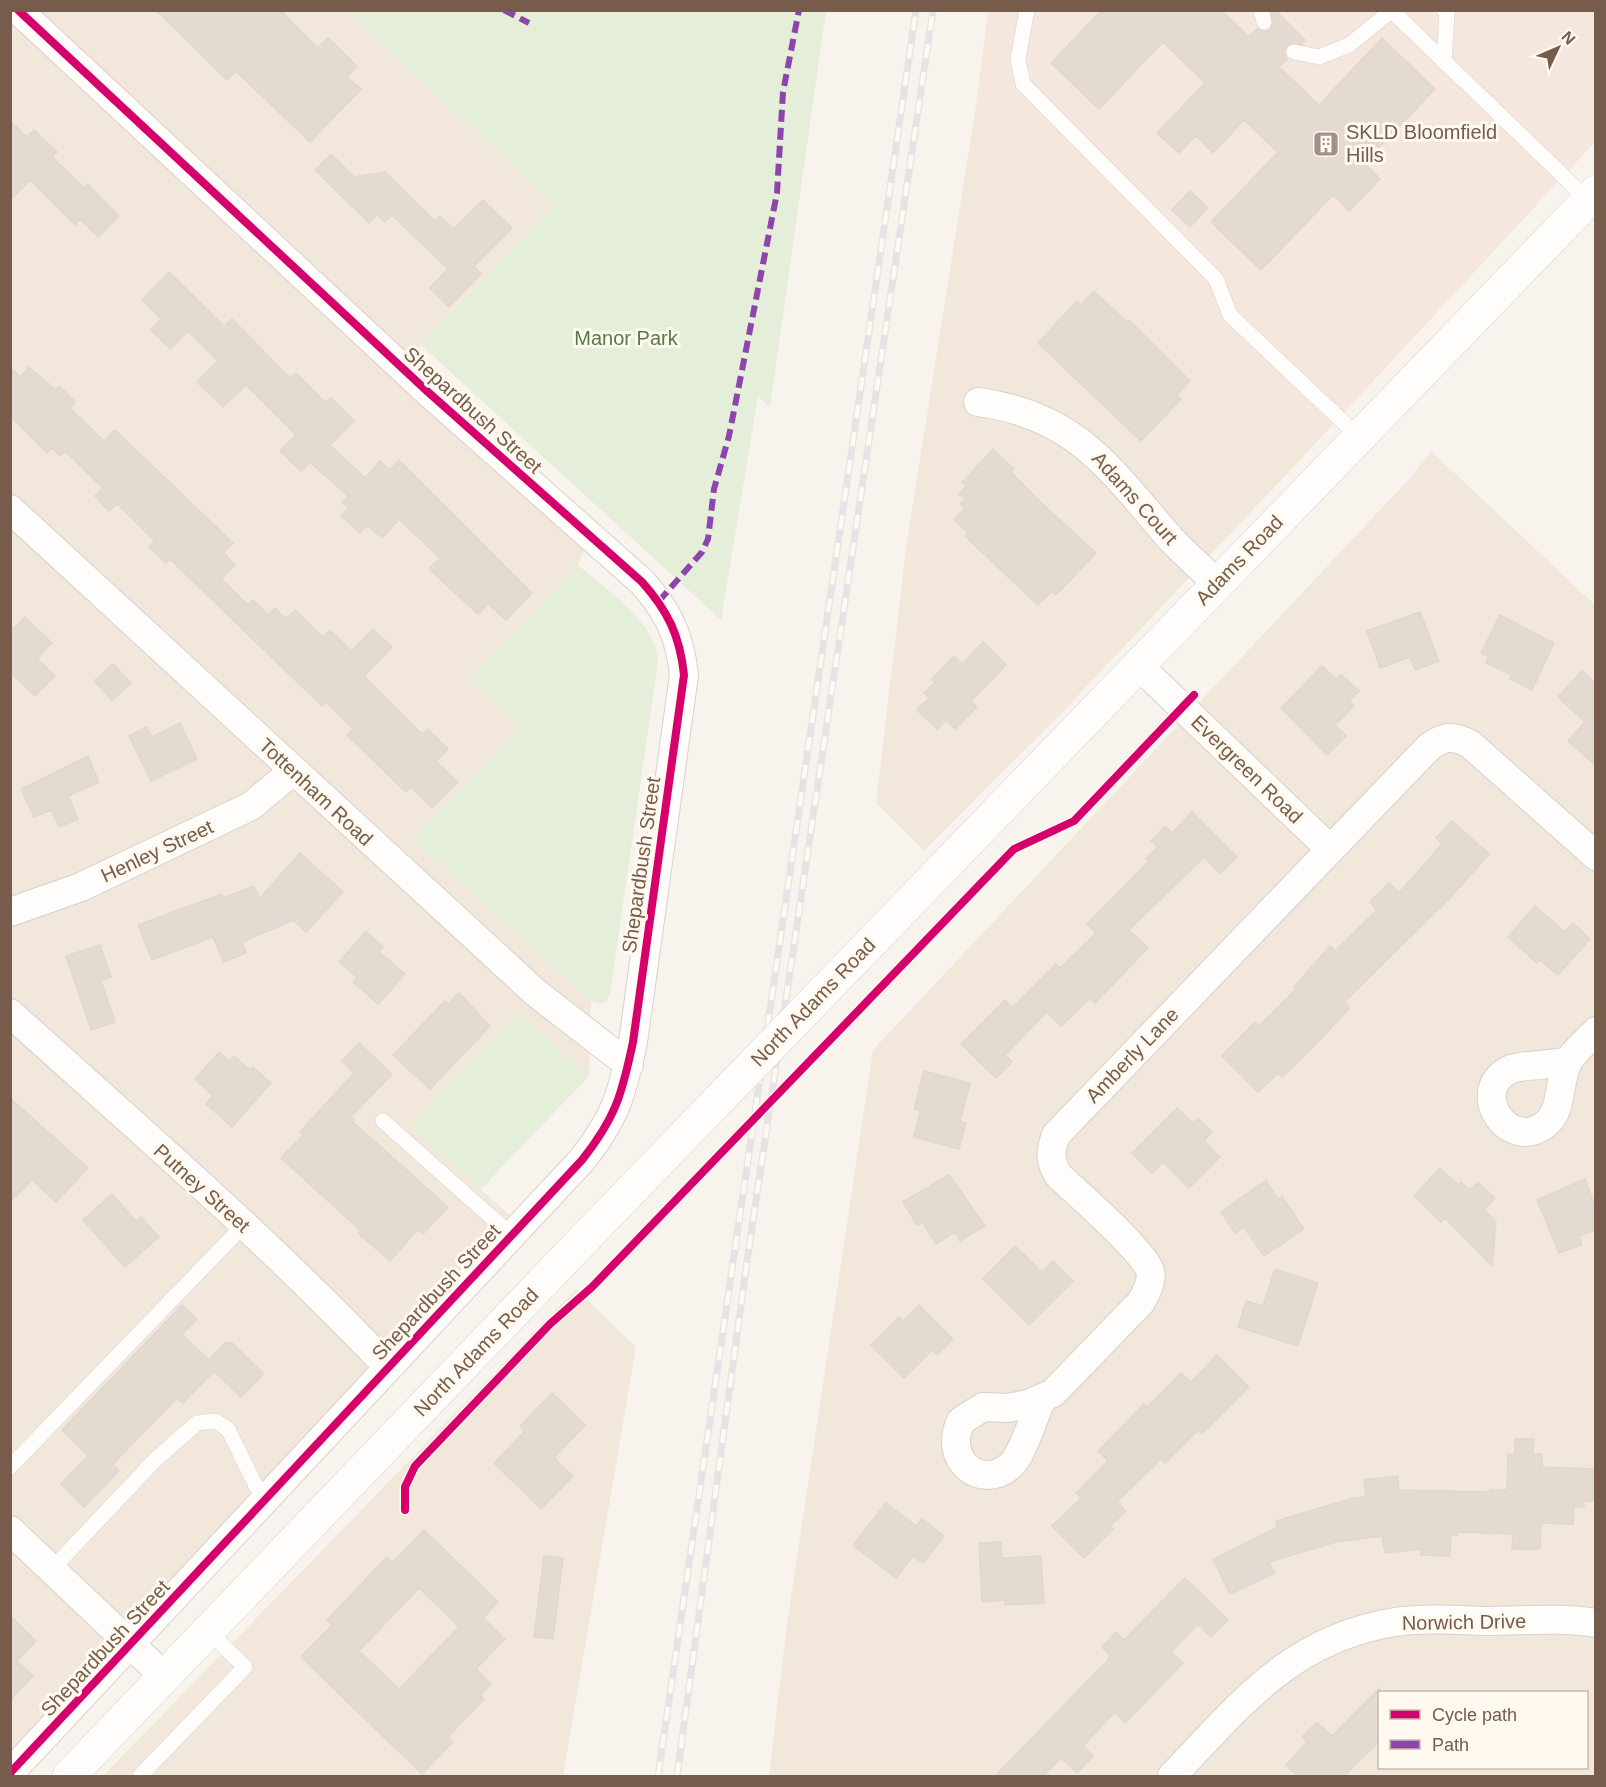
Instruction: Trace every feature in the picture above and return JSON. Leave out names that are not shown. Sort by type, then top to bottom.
[{"type":"main road","name":"Adams Road","points":[[885,928],[1592,196]]},
{"type":"main road","name":"North Adams Road","points":[[69,1776],[885,928]]},
{"type":"street","name":"Shepardbush Street","points":[[10,1773],[268,1499],[598,1139],[617,1107],[628,1065],[684,675],[682,648],[670,617],[642,582],[428,392],[18,10]]},
{"type":"street","name":"Adams Court","points":[[978,402],[1030,412],[1079,440],[1106,464],[1172,540],[1216,583]]},
{"type":"street","name":"Tottenham Road","points":[[10,510],[536,993],[628,1065]]},
{"type":"street","name":"Evergreen Road","points":[[1137,665],[1330,849]]},
{"type":"street","name":"Amberly Lane","points":[[1042,1399],[1053,1393],[1141,1302],[1146,1294],[1151,1273],[1138,1253],[1056,1171],[1050,1150],[1056,1135],[1429,747],[1442,738],[1457,737],[1484,755],[1596,855]]},
{"type":"street","name":"Henley Street","points":[[10,912],[81,887],[251,806],[293,771]]},
{"type":"street","name":"Putney Street","points":[[10,1013],[244,1225],[350,1326],[388,1367]]},
{"type":"street","points":[[1568,1061],[1596,1031]]},
{"type":"street","points":[[10,1530],[165,1677]]},
{"type":"street","name":"Norwich Drive","points":[[1172,1776],[1252,1692],[1277,1671],[1308,1650],[1363,1629],[1397,1622],[1436,1619],[1596,1623]]},
{"type":"lane","points":[[1444,10],[1447,13],[1444,62]]},
{"type":"lane","points":[[1026,11],[1018,59],[1023,84],[1216,279],[1230,315],[1358,436]]},
{"type":"lane","points":[[1294,52],[1319,57],[1349,45],[1391,11],[1592,196]]},
{"type":"lane","points":[[382,1121],[511,1235]]},
{"type":"lane","points":[[10,1467],[244,1225]]},
{"type":"lane","points":[[52,1569],[155,1460],[197,1423],[214,1421],[228,1429],[257,1488],[268,1499]]},
{"type":"lane","points":[[140,1776],[244,1667],[208,1631]]},
{"type":"shaded area","points":[[11,11],[347,11],[554,205],[419,343],[436,415],[585,546],[522,727],[412,839],[591,1001],[589,1076],[518,1012],[410,1126],[515,1220],[11,1763]]},
{"type":"shaded area","points":[[988,11],[1595,11],[1595,142],[1314,445],[975,112]]},
{"type":"shaded area","points":[[975,112],[1314,445],[1071,703],[924,851],[876,803],[907,541]]},
{"type":"shaded area","points":[[1431,451],[1595,605],[1595,1776],[769,1776],[787,1624],[873,1050],[1410,478]]},
{"type":"shaded area","points":[[576,1289],[636,1347],[563,1776],[103,1776]]},
{"type":"green space","name":"Manor Park","points":[[347,11],[826,11],[770,407],[758,396],[721,620],[419,343],[554,205]]},
{"type":"green space","points":[[578,565],[640,620],[655,647],[658,662],[610,994],[606,1001],[600,1004],[591,1001],[412,839],[522,727],[468,678]]},
{"type":"green space","points":[[518,1012],[589,1076],[481,1189],[409,1126]]},
{"type":"building","points":[[156,10],[280,10],[318,48],[328,38],[357,66],[347,77],[361,89],[310,142],[236,71],[227,80]]},
{"type":"building","name":"SKLD Bloomfield Hills","points":[[1102,10],[1221,10],[1249,37],[1257,29],[1266,32],[1271,29],[1272,13],[1275,10],[1305,40],[1302,44],[1287,45],[1284,51],[1287,59],[1279,67],[1319,105],[1382,38],[1435,89],[1364,163],[1380,179],[1349,211],[1333,195],[1261,270],[1211,222],[1278,152],[1244,120],[1213,153],[1196,136],[1179,153],[1157,133],[1205,83],[1163,42],[1099,109],[1051,63]]},
{"type":"building","points":[[10,121],[27,137],[34,130],[57,152],[52,157],[84,188],[87,184],[119,216],[98,237],[80,219],[75,225],[30,180],[10,200]]},
{"type":"building","points":[[331,154],[354,177],[385,172],[435,221],[440,216],[454,229],[483,200],[512,228],[474,266],[481,274],[449,307],[430,288],[448,269],[392,215],[385,222],[377,215],[369,223],[315,170]]},
{"type":"building","points":[[1190,191],[1208,208],[1190,227],[1172,210]]},
{"type":"building","points":[[169,272],[224,326],[232,319],[290,378],[296,373],[326,403],[331,398],[354,421],[330,445],[365,478],[380,461],[390,470],[399,460],[532,593],[506,620],[488,604],[478,614],[429,569],[440,558],[399,519],[382,538],[367,525],[360,533],[341,516],[349,508],[342,503],[348,496],[310,462],[301,471],[280,451],[296,435],[246,385],[223,407],[197,382],[218,361],[188,331],[170,349],[151,330],[161,319],[142,300]]},
{"type":"building","points":[[1094,291],[1127,322],[1129,320],[1190,381],[1177,395],[1181,399],[1141,441],[1038,343],[1077,301],[1081,305]]},
{"type":"building","points":[[29,367],[56,390],[59,386],[75,402],[70,408],[104,441],[115,430],[233,543],[223,552],[235,565],[221,579],[248,605],[253,600],[268,615],[275,608],[286,619],[295,610],[323,637],[330,630],[351,651],[373,629],[392,647],[364,676],[422,734],[428,729],[448,749],[436,761],[458,782],[432,808],[411,787],[406,792],[347,735],[353,729],[326,702],[322,706],[170,559],[166,563],[149,547],[155,541],[117,503],[109,511],[95,496],[103,488],[65,451],[60,456],[52,448],[47,453],[10,416],[10,368],[20,377]]},
{"type":"building","points":[[993,449],[1014,469],[1011,472],[1036,498],[1096,553],[1056,595],[1052,591],[1038,605],[965,536],[968,533],[954,520],[965,508],[960,504],[965,499],[959,494],[966,486],[962,483]]},
{"type":"building","points":[[1420,612],[1439,661],[1415,670],[1410,657],[1380,668],[1367,631]]},
{"type":"building","points":[[1500,615],[1554,643],[1532,690],[1510,679],[1512,675],[1486,663],[1489,657],[1481,653]]},
{"type":"building","points":[[25,617],[52,643],[37,658],[55,676],[35,696],[10,672],[10,632]]},
{"type":"building","points":[[983,642],[1006,665],[971,701],[977,707],[955,729],[946,720],[937,729],[917,710],[929,698],[924,693],[935,682],[932,679],[954,656],[962,664]]},
{"type":"building","points":[[113,664],[131,683],[112,700],[94,681]]},
{"type":"building","points":[[1322,666],[1336,679],[1341,674],[1359,691],[1349,701],[1354,706],[1335,725],[1346,736],[1327,755],[1281,708]]},
{"type":"building","points":[[1582,671],[1596,684],[1596,766],[1568,741],[1585,722],[1558,697]]},
{"type":"building","points":[[180,723],[197,759],[151,781],[129,736],[147,727],[152,737]]},
{"type":"building","points":[[88,756],[99,782],[68,796],[78,819],[59,827],[51,810],[34,817],[21,789]]},
{"type":"building","points":[[1192,812],[1237,857],[1220,874],[1204,857],[1129,930],[1148,948],[1095,1003],[1090,998],[1061,1026],[1047,1012],[1005,1055],[1012,1062],[996,1078],[961,1044],[1005,1000],[1012,1008],[1056,964],[1060,968],[1096,933],[1087,924],[1149,861],[1146,858],[1158,847],[1151,841],[1165,826],[1172,833]]},
{"type":"building","points":[[1452,821],[1489,854],[1450,898],[1344,1002],[1350,1008],[1310,1050],[1282,1077],[1278,1073],[1258,1092],[1222,1056],[1255,1022],[1259,1026],[1296,989],[1294,987],[1330,946],[1335,951],[1377,910],[1370,902],[1389,883],[1399,893],[1442,844],[1436,838]]},
{"type":"building","points":[[300,853],[343,892],[306,932],[294,920],[242,942],[246,953],[224,962],[213,937],[152,960],[138,925],[222,894],[224,898],[254,886],[260,898]]},
{"type":"building","points":[[1535,906],[1565,932],[1573,923],[1590,939],[1558,975],[1540,960],[1537,963],[1508,937]]},
{"type":"building","points":[[366,931],[383,947],[379,952],[405,974],[378,1004],[353,982],[357,977],[339,962]]},
{"type":"building","points":[[100,945],[111,977],[101,981],[115,1022],[91,1030],[66,956]]},
{"type":"building","points":[[459,993],[490,1026],[430,1089],[393,1055],[445,1001],[448,1004]]},
{"type":"building","points":[[359,1043],[392,1074],[351,1117],[355,1120],[353,1122],[448,1207],[423,1234],[418,1229],[390,1261],[358,1233],[360,1230],[281,1158],[303,1135],[300,1132],[354,1073],[342,1061]]},
{"type":"building","points":[[219,1052],[229,1061],[234,1056],[250,1070],[253,1067],[271,1083],[232,1127],[206,1104],[213,1096],[195,1079]]},
{"type":"building","points":[[924,1071],[970,1083],[960,1121],[966,1123],[959,1149],[914,1137],[920,1111],[914,1109]]},
{"type":"building","points":[[10,1098],[88,1168],[56,1202],[32,1180],[10,1202]]},
{"type":"building","points":[[1177,1108],[1193,1123],[1198,1118],[1212,1132],[1204,1141],[1220,1157],[1189,1188],[1163,1162],[1152,1173],[1132,1153]]},
{"type":"building","points":[[1440,1168],[1458,1185],[1461,1182],[1470,1190],[1478,1182],[1495,1198],[1484,1210],[1496,1222],[1492,1266],[1445,1218],[1441,1222],[1414,1196]]},
{"type":"building","points":[[949,1175],[985,1226],[960,1241],[955,1232],[936,1244],[922,1222],[917,1225],[903,1202]]},
{"type":"building","points":[[1585,1179],[1596,1210],[1596,1230],[1579,1236],[1582,1245],[1559,1253],[1537,1200]]},
{"type":"building","points":[[1266,1180],[1278,1199],[1282,1196],[1304,1229],[1264,1256],[1244,1227],[1235,1233],[1221,1212]]},
{"type":"building","points":[[112,1194],[136,1221],[141,1217],[159,1237],[125,1267],[83,1220]]},
{"type":"building","points":[[1015,1246],[1042,1272],[1053,1261],[1073,1281],[1029,1325],[983,1279]]},
{"type":"building","points":[[1275,1269],[1318,1283],[1298,1346],[1238,1327],[1246,1301],[1263,1306]]},
{"type":"building","points":[[182,1305],[197,1319],[182,1334],[209,1360],[225,1343],[232,1343],[264,1374],[241,1397],[214,1371],[183,1403],[177,1398],[113,1464],[119,1471],[84,1507],[61,1484],[88,1456],[62,1430]]},
{"type":"building","points":[[919,1305],[953,1339],[937,1355],[932,1350],[904,1378],[871,1345],[899,1317],[903,1321]]},
{"type":"building","points":[[1217,1355],[1249,1387],[1202,1434],[1198,1430],[1165,1463],[1161,1459],[1117,1502],[1126,1511],[1110,1526],[1113,1529],[1084,1558],[1052,1526],[1081,1498],[1076,1493],[1108,1461],[1098,1451],[1144,1404],[1147,1407],[1181,1373],[1191,1382]]},
{"type":"building","points":[[552,1393],[585,1425],[554,1458],[573,1476],[541,1509],[494,1463],[525,1431],[520,1426]]},
{"type":"building","points":[[1515,1439],[1534,1439],[1533,1454],[1542,1454],[1542,1467],[1596,1469],[1596,1501],[1584,1501],[1584,1507],[1574,1507],[1573,1524],[1541,1523],[1540,1549],[1512,1549],[1513,1534],[1458,1532],[1458,1535],[1451,1535],[1450,1556],[1421,1555],[1421,1549],[1385,1553],[1382,1536],[1336,1542],[1269,1562],[1275,1573],[1230,1594],[1213,1559],[1278,1527],[1276,1521],[1350,1499],[1366,1497],[1364,1480],[1397,1476],[1399,1490],[1490,1492],[1490,1490],[1507,1490],[1508,1454],[1515,1454]]},
{"type":"building","points":[[886,1503],[916,1526],[922,1519],[944,1536],[923,1563],[913,1556],[896,1578],[853,1545]]},
{"type":"building","points":[[424,1530],[498,1602],[483,1618],[505,1639],[476,1669],[491,1684],[480,1695],[484,1699],[448,1737],[453,1742],[422,1774],[301,1657],[332,1625],[327,1620],[387,1557],[392,1563]],"holes":[[[419,1588],[459,1627],[399,1689],[359,1651]]]},
{"type":"building","points":[[1001,1542],[1002,1558],[1041,1556],[1044,1603],[1005,1605],[1005,1600],[982,1602],[979,1543]]},
{"type":"building","points":[[544,1556],[563,1558],[553,1639],[534,1637]]},
{"type":"building","points":[[1185,1578],[1228,1620],[1211,1637],[1198,1624],[1171,1652],[1183,1663],[1125,1723],[1115,1712],[1083,1746],[1093,1756],[1077,1773],[1061,1758],[1043,1776],[995,1776],[1108,1660],[1110,1655],[1102,1647],[1116,1632],[1124,1640]]},
{"type":"building","points":[[10,1616],[36,1641],[17,1661],[33,1676],[10,1700]]},
{"type":"building","points":[[1380,1688],[1378,1691],[1378,1743],[1344,1776],[1298,1776],[1286,1765],[1307,1742],[1302,1737],[1317,1722],[1332,1736]]},
{"type":"railway","points":[[658,1776],[916,10]]},
{"type":"railway","points":[[677,1776],[747,1261],[933,10]]},
{"type":"marked path","points":[[504,10],[529,23]]},
{"type":"marked path","points":[[659,601],[702,552],[708,539],[714,489],[729,436],[777,193],[783,92],[799,10]]},
{"type":"cycle path","points":[[10,1773],[582,1160],[603,1131],[621,1091],[633,1042],[684,675],[676,636],[666,614],[642,582],[428,392],[18,10]]},
{"type":"cycle path","points":[[405,1510],[405,1487],[415,1466],[550,1324],[592,1287],[1014,849],[1074,821],[1194,695]]},
{"type":"place","name":"SKLD Bloomfield Hills","points":[[1326,144]]}]
